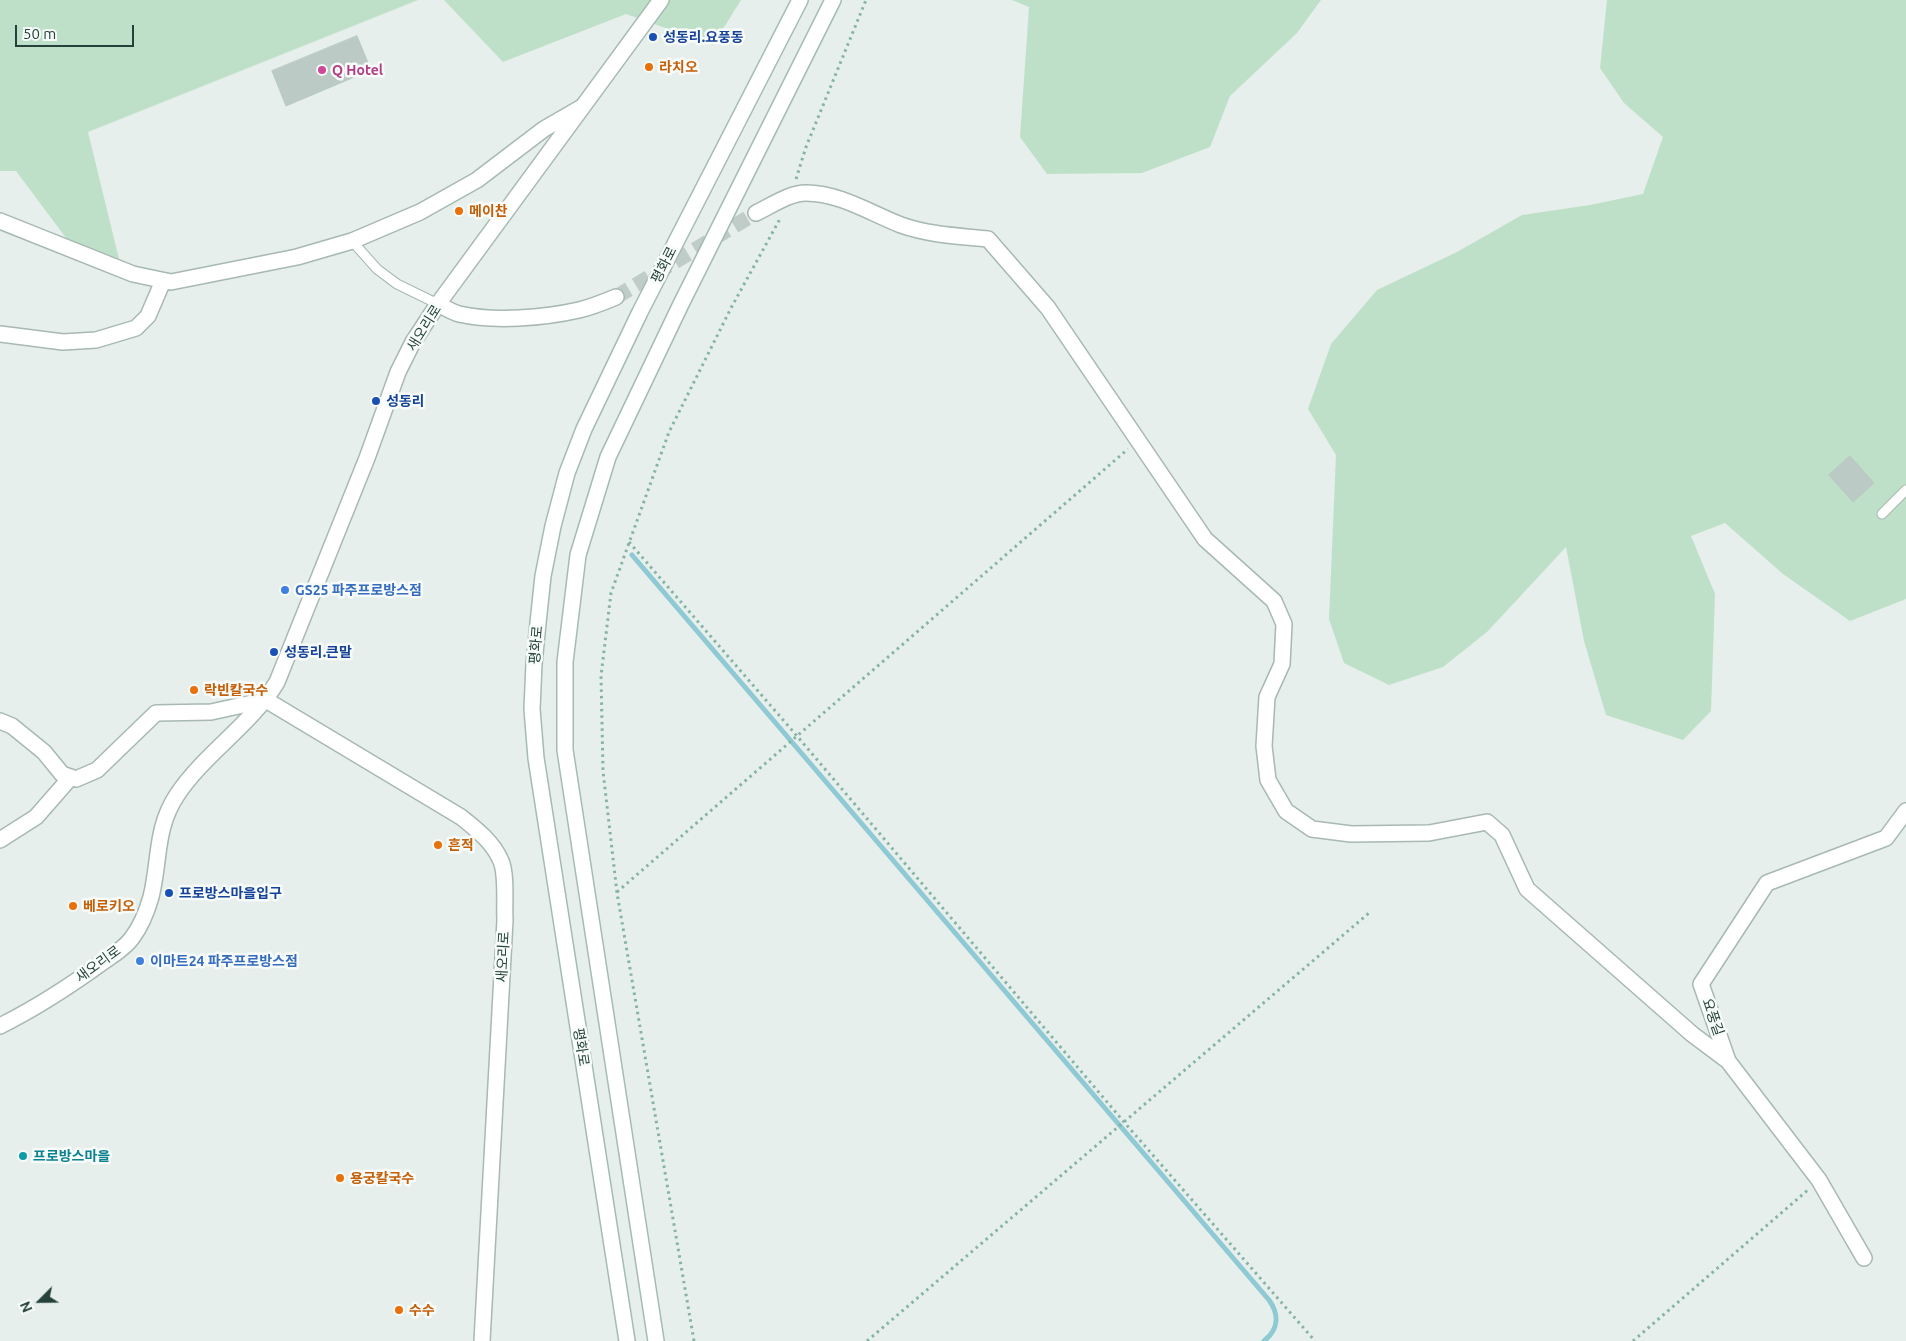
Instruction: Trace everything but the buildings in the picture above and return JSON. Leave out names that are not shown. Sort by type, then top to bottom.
[{"type":"street","name":"새오리로","points":[[0,1026],[28,1012],[64,989],[94,969],[131,939],[144,918],[151,896],[161,829],[176,795],[196,770],[266,700],[276,682],[367,458],[398,372],[413,342],[438,304],[661,0]]},
{"type":"street","name":"평화로","points":[[627,1341],[536,758],[532,709],[534,664],[543,576],[553,526],[567,474],[584,429],[640,312],[800,0]]},
{"type":"street","points":[[656,1341],[565,750],[565,662],[578,556],[608,457],[681,304],[833,0]]},
{"type":"street","points":[[0,221],[133,274],[171,282],[297,256],[352,241],[420,212],[476,180],[544,129],[582,107]]},
{"type":"street","points":[[756,213],[791,196],[805,193],[835,198],[902,226],[939,235],[988,239],[1048,308],[1205,539],[1274,601],[1284,624],[1282,664],[1267,697],[1264,746],[1268,780],[1286,811],[1312,829],[1352,834],[1430,833],[1487,822],[1502,835],[1527,889],[1692,1034],[1728,1061]]},
{"type":"street","points":[[0,334],[64,342],[96,340],[136,328],[148,316],[163,280]]},
{"type":"street","points":[[438,304],[457,313],[478,317],[500,318],[546,315],[580,310],[616,298]]},
{"type":"street","name":"새오리로","points":[[266,700],[461,817],[479,831],[493,848],[501,862],[505,920],[482,1341]]},
{"type":"street","points":[[0,721],[12,726],[44,752],[62,774],[76,779],[98,770],[156,713],[211,712],[266,700]]},
{"type":"street","points":[[0,840],[36,817],[71,777]]},
{"type":"street","name":"요풍길","points":[[1864,1258],[1819,1180],[1728,1061],[1701,984],[1767,883],[1886,838],[1906,811]]},
{"type":"lane","points":[[352,241],[377,269],[397,284],[438,304]]},
{"type":"lane","points":[[1882,514],[1906,490]]},
{"type":"path","points":[[694,1341],[617,892],[603,771],[601,676],[611,593],[668,432],[731,308],[773,234],[791,196],[806,146],[866,0]]},
{"type":"path","points":[[617,892],[1138,441]]},
{"type":"path","points":[[629,542],[1123,1122],[1315,1341]]},
{"type":"path","points":[[867,1341],[1369,913]]},
{"type":"path","points":[[1633,1341],[1819,1180]]},
{"type":"green space","points":[[0,0],[418,0],[88,132],[119,259],[84,262],[16,171],[0,171]]},
{"type":"green space","points":[[444,0],[741,0],[713,45],[626,14],[503,62]]},
{"type":"green space","points":[[1012,0],[1321,0],[1297,33],[1230,96],[1210,147],[1142,173],[1047,174],[1020,137],[1029,7]]},
{"type":"green space","points":[[1607,0],[1906,0],[1906,599],[1850,621],[1783,574],[1725,523],[1691,536],[1715,594],[1711,711],[1683,740],[1606,715],[1584,641],[1566,547],[1487,632],[1443,667],[1389,685],[1344,663],[1329,619],[1336,455],[1308,409],[1331,344],[1377,290],[1457,252],[1522,215],[1590,205],[1643,194],[1663,137],[1624,103],[1600,68]]},
{"type":"waterway","points":[[632,555],[1269,1300],[1275,1311],[1276,1321],[1273,1332],[1264,1341]]},
{"type":"tunnel","points":[[616,297],[756,213]]},
{"type":"place","name":"성동리.요풍동","points":[[653,37]]},
{"type":"place","name":"라치오","points":[[649,67]]},
{"type":"place","name":"Q Hotel","points":[[322,70]]},
{"type":"place","name":"메이찬","points":[[459,211]]},
{"type":"place","name":"성동리","points":[[376,401]]},
{"type":"place","name":"GS25 파주프로방스점","points":[[285,590]]},
{"type":"place","name":"성동리.큰말","points":[[274,652]]},
{"type":"place","name":"락빈칼국수","points":[[194,690]]},
{"type":"place","name":"흔적","points":[[438,845]]},
{"type":"place","name":"프로방스마을입구","points":[[169,893]]},
{"type":"place","name":"베로키오","points":[[73,906]]},
{"type":"place","name":"이마트24 파주프로방스점","points":[[140,961]]},
{"type":"place","name":"프로방스마을","points":[[23,1156]]},
{"type":"place","name":"용궁칼국수","points":[[340,1178]]},
{"type":"place","name":"수수","points":[[399,1310]]}]
